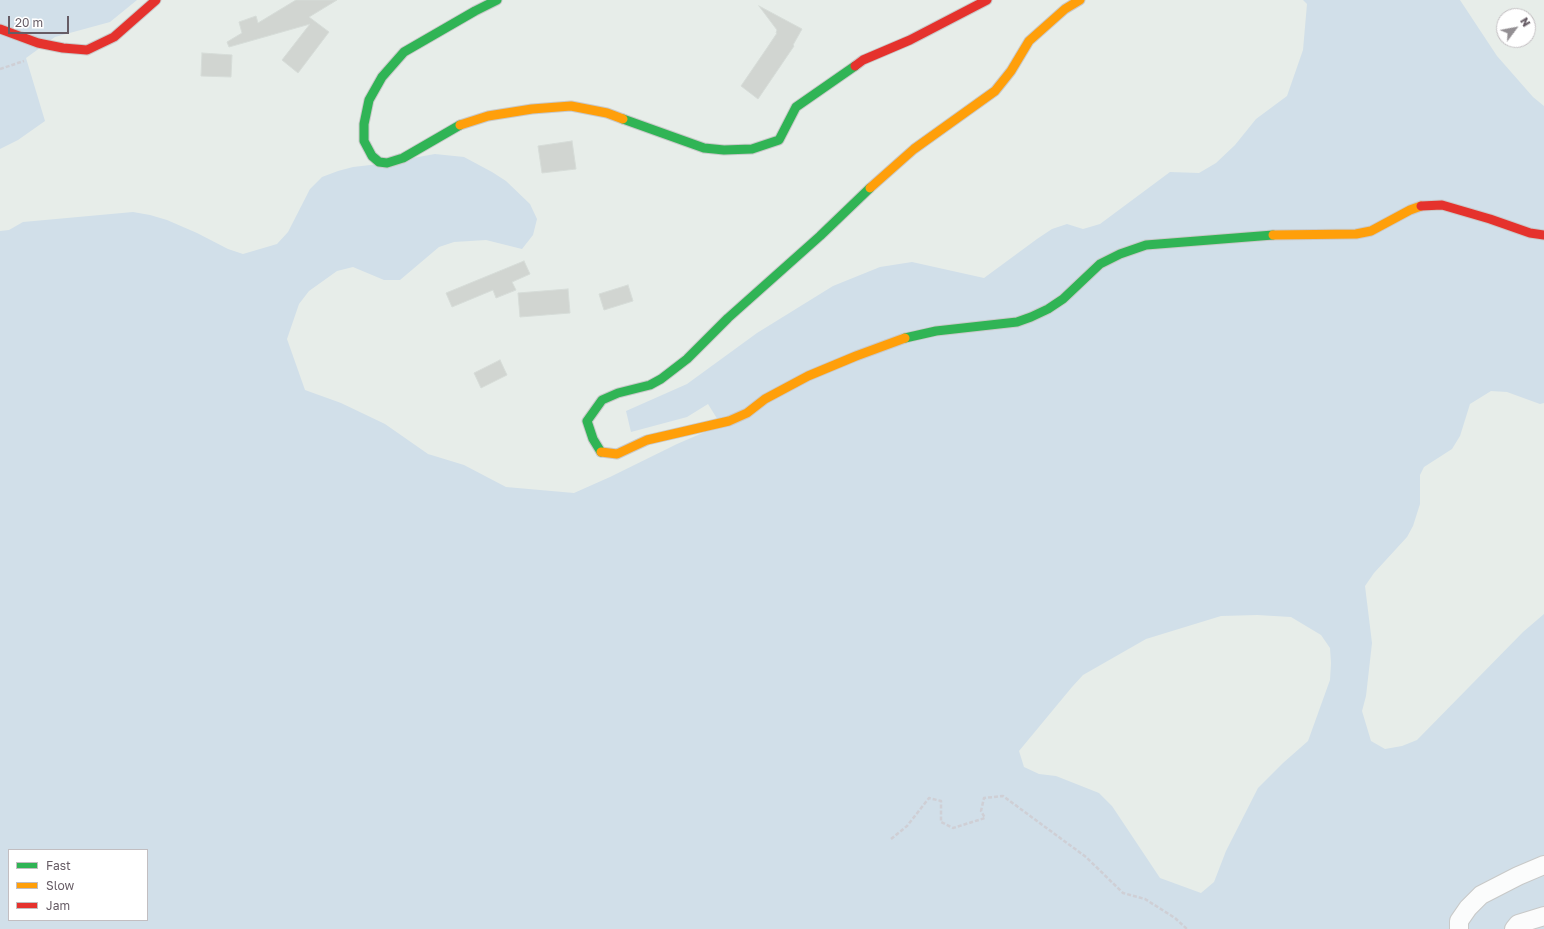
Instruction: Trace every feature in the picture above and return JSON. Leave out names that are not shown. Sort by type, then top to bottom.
[{"type":"street","points":[[0,29],[38,43],[63,48],[87,50],[114,37],[156,0]]},
{"type":"street","points":[[497,0],[474,11],[404,52],[382,78],[369,100],[364,124],[364,141],[372,156],[379,162],[387,163],[403,158],[457,126],[488,116],[532,109],[571,106],[607,113],[704,148],[724,150],[752,149],[779,140],[796,107],[863,60],[910,40],[987,0]]},
{"type":"street","points":[[1080,0],[1065,9],[1028,41],[1011,71],[995,92],[914,149],[728,318],[687,359],[661,379],[650,385],[618,393],[602,400],[587,421],[593,439],[602,453],[617,454],[647,440],[729,421],[746,413],[765,399],[808,376],[902,339],[936,331],[1017,322],[1032,317],[1063,299],[1100,264],[1120,254],[1146,246],[1290,234],[1356,234],[1371,231],[1410,210],[1425,205],[1442,205],[1490,219],[1530,233],[1544,235]]},
{"type":"street","points":[[1459,929],[1459,921],[1468,908],[1481,895],[1518,876],[1544,865]]},
{"type":"street","points":[[1514,929],[1518,924],[1544,916]]},
{"type":"path","points":[[891,839],[907,826],[929,798],[941,801],[941,822],[953,828],[985,818],[981,811],[984,798],[1003,796],[1086,857],[1123,893],[1145,899],[1175,918],[1187,929]]},
{"type":"shaded area","points":[[0,0],[137,0],[110,22],[55,37],[26,58],[45,121],[18,140],[0,149]]},
{"type":"shaded area","points":[[1303,0],[1460,0],[1497,56],[1533,97],[1544,106],[1544,403],[1540,404],[1507,392],[1491,391],[1470,404],[1460,436],[1452,449],[1424,467],[1420,475],[1420,504],[1413,526],[1407,537],[1374,573],[1365,586],[1372,643],[1366,696],[1362,711],[1371,741],[1385,749],[1402,746],[1417,740],[1523,632],[1544,614],[1544,929],[0,929],[0,231],[9,230],[23,222],[133,212],[167,220],[228,249],[243,254],[277,244],[288,232],[310,189],[322,177],[353,167],[435,154],[464,157],[506,181],[530,204],[537,219],[533,235],[522,249],[486,240],[454,242],[439,247],[400,280],[384,280],[353,267],[337,271],[309,291],[299,304],[287,339],[305,390],[341,403],[385,424],[428,454],[464,465],[506,487],[574,493],[677,444],[721,425],[708,404],[687,417],[631,432],[626,411],[687,384],[757,333],[833,286],[880,267],[912,262],[984,278],[1052,229],[1067,224],[1083,229],[1100,224],[1170,172],[1199,173],[1216,163],[1235,145],[1256,119],[1287,96],[1303,50],[1307,4]],"holes":[[[1257,615],[1291,617],[1321,635],[1330,648],[1330,680],[1308,741],[1258,788],[1226,851],[1214,882],[1201,893],[1160,878],[1112,806],[1099,793],[1056,776],[1039,774],[1024,767],[1019,751],[1083,675],[1146,639],[1221,616]]]},
{"type":"building","points":[[296,0],[337,0],[309,17],[329,32],[298,73],[282,60],[310,24],[229,47],[227,42],[242,33],[239,22],[256,16],[258,23]]},
{"type":"building","points":[[759,6],[802,29],[793,45],[794,46],[758,99],[741,86],[777,33],[777,30]]},
{"type":"building","points":[[202,53],[232,55],[231,77],[201,76]]},
{"type":"building","points":[[572,141],[576,169],[542,173],[538,146]]},
{"type":"building","points":[[524,261],[530,274],[512,282],[516,290],[496,298],[493,290],[452,307],[446,293]]},
{"type":"building","points":[[628,285],[633,301],[604,310],[599,294]]},
{"type":"building","points":[[568,289],[570,313],[520,317],[518,293]]},
{"type":"building","points":[[500,360],[507,375],[481,388],[474,373]]},
{"type":"traffic: fast","points":[[460,125],[403,158],[387,163],[379,162],[372,156],[364,141],[364,124],[369,100],[382,77],[404,52],[497,0]]},
{"type":"traffic: fast","points":[[623,119],[704,148],[724,150],[752,149],[779,140],[796,107],[855,66]]},
{"type":"traffic: fast","points":[[601,452],[593,439],[587,421],[602,400],[618,393],[650,385],[661,379],[687,359],[728,318],[820,236],[870,188]]},
{"type":"traffic: fast","points":[[905,338],[936,331],[1017,322],[1031,317],[1048,309],[1063,299],[1100,264],[1120,254],[1146,245],[1273,235]]},
{"type":"traffic: slow","points":[[870,188],[914,149],[995,91],[1011,71],[1029,41],[1065,9],[1080,0]]},
{"type":"traffic: slow","points":[[460,125],[488,116],[532,109],[571,106],[607,113],[623,119]]},
{"type":"traffic: slow","points":[[1273,235],[1356,234],[1371,231],[1410,210],[1421,206]]},
{"type":"traffic: slow","points":[[601,452],[617,454],[647,440],[729,421],[747,413],[765,399],[808,376],[905,338]]},
{"type":"traffic: jam","points":[[0,29],[38,43],[63,48],[87,50],[114,37],[156,0]]},
{"type":"traffic: jam","points":[[855,66],[863,60],[910,40],[987,0]]},
{"type":"traffic: jam","points":[[1421,206],[1442,205],[1490,219],[1530,233],[1544,235]]}]
